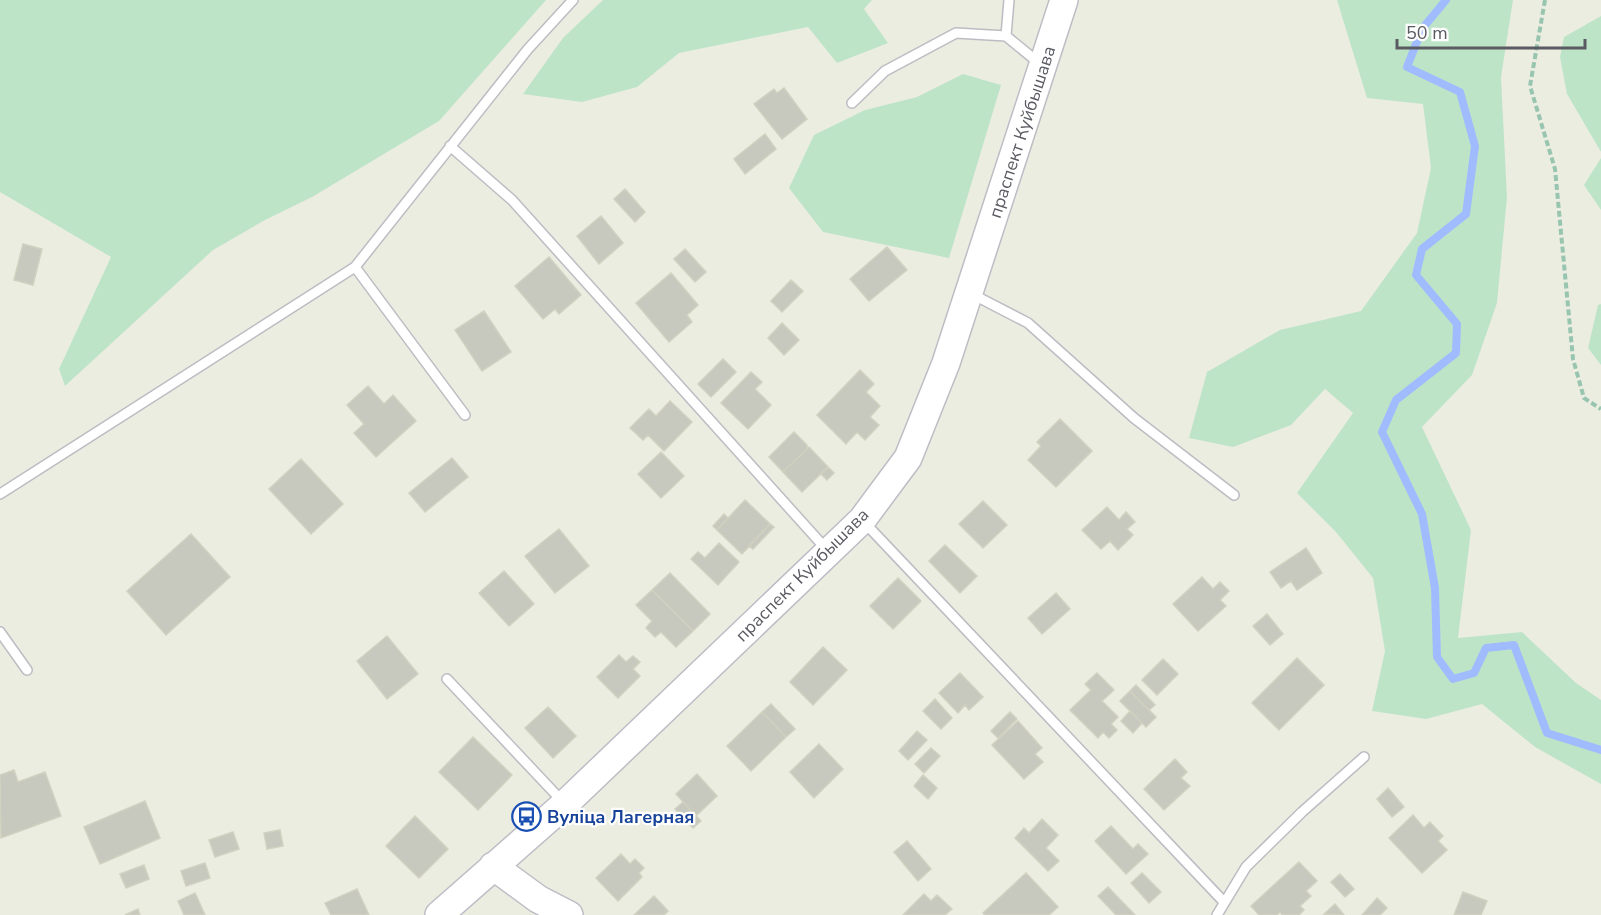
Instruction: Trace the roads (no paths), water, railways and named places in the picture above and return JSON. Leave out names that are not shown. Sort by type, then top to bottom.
[{"type":"street","name":"праспект Куйбышава","points":[[439,915],[564,804],[862,520],[908,459],[946,363],[970,293],[1064,0]]},
{"type":"street","points":[[493,866],[538,899],[569,915]]},
{"type":"lane","points":[[0,494],[355,267],[528,49],[573,0]]},
{"type":"lane","points":[[1006,36],[1009,0]]},
{"type":"lane","points":[[852,103],[885,71],[956,33],[1006,36],[1043,67]]},
{"type":"lane","points":[[450,147],[512,200],[829,552]]},
{"type":"lane","points":[[355,267],[465,415]]},
{"type":"lane","points":[[970,293],[1028,323],[1134,418],[1234,495]]},
{"type":"lane","points":[[862,520],[1224,902]]},
{"type":"lane","points":[[0,632],[27,670]]},
{"type":"lane","points":[[447,679],[564,804]]},
{"type":"lane","points":[[1217,915],[1246,867],[1302,812],[1364,757]]},
{"type":"waterway","points":[[1446,0],[1422,29],[1407,67],[1460,92],[1475,146],[1466,214],[1422,249],[1416,275],[1457,324],[1456,353],[1396,400],[1382,432],[1422,514],[1435,588],[1437,657],[1453,679],[1474,673],[1486,648],[1514,645],[1547,733],[1601,750]]},
{"type":"place","name":"Вуліца Лагерная","points":[[526,817]]}]
